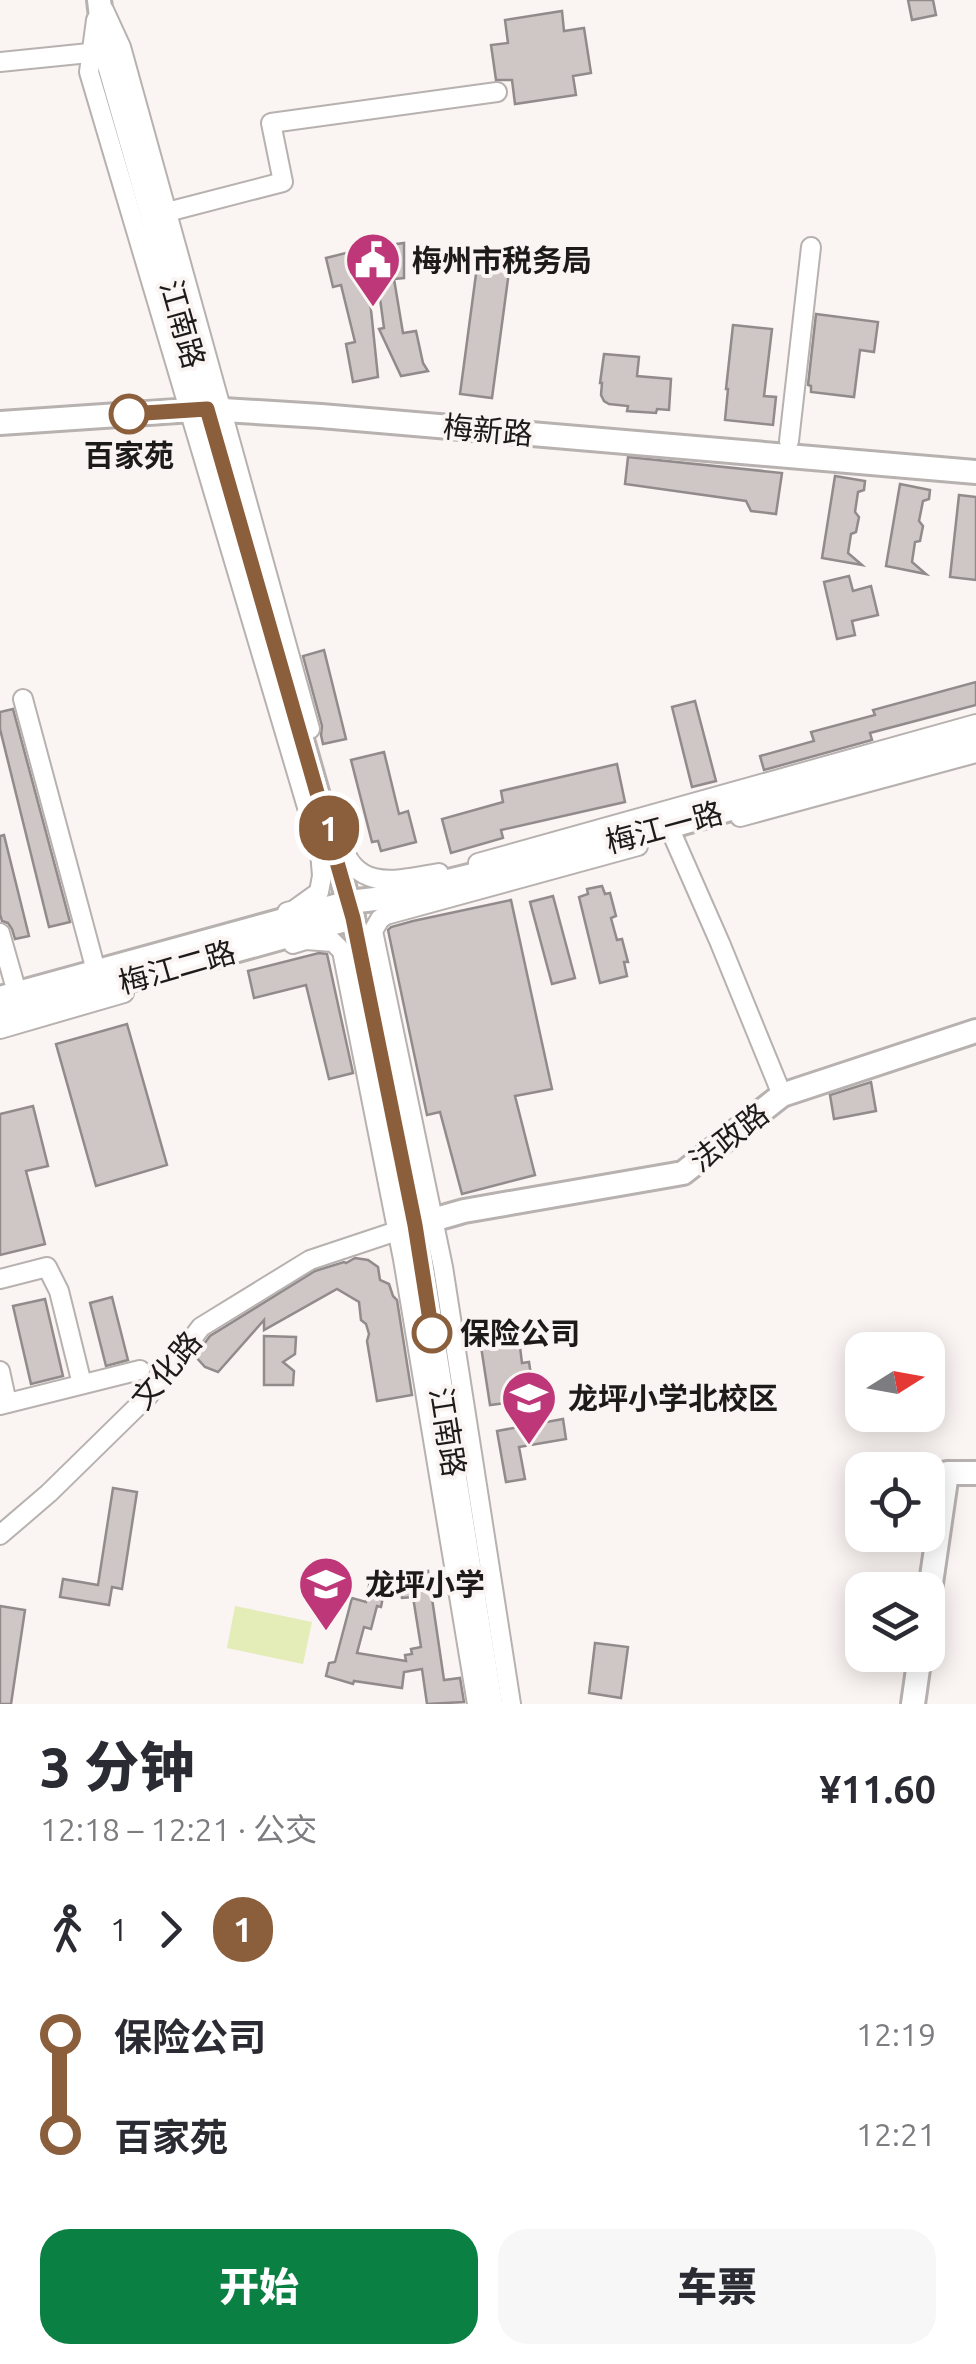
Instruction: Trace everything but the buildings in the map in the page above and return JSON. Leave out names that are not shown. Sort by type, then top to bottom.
[{"type":"main road","name":"江南路","points":[[99,0],[104,51],[351,910],[415,1225],[491,1704]]},
{"type":"main road","name":"梅新路","points":[[0,423],[207,409],[976,472]]},
{"type":"main road","name":"梅江一路","points":[[351,910],[375,899],[670,832],[976,737]]},
{"type":"main road","name":"梅江二路","points":[[5,992],[351,910]]},
{"type":"main road","name":"梅江二路","points":[[0,1016],[351,910]]},
{"type":"main road","name":"法政路","points":[[415,1225],[464,1211],[683,1173],[782,1096],[976,1031]]},
{"type":"main road","points":[[933,1572],[947,1473],[976,1473]]},
{"type":"main road","points":[[913,1704],[918,1672]]},
{"type":"street","points":[[99,0],[121,47],[345,858],[359,872],[390,882],[444,872],[976,724]]},
{"type":"street","points":[[0,933],[5,992],[294,910],[318,892],[322,876],[320,851],[89,72],[99,0]]},
{"type":"street","points":[[0,62],[104,51]]},
{"type":"street","points":[[175,210],[284,182],[270,123],[497,92]]},
{"type":"street","points":[[790,440],[810,247]]},
{"type":"street","points":[[24,698],[95,967]]},
{"type":"street","points":[[477,1704],[373,931],[386,915],[670,832],[976,752]]},
{"type":"street","points":[[670,832],[782,1096]]},
{"type":"street","points":[[0,1029],[306,940],[333,942],[342,951],[415,1225],[443,1268],[511,1704]]},
{"type":"street","name":"文化路","points":[[0,1535],[148,1396],[201,1326],[310,1260],[415,1225]]},
{"type":"street","points":[[0,1279],[47,1267],[59,1290],[82,1384]]},
{"type":"street","points":[[0,1371],[4,1404],[140,1370]]},
{"type":"green space","points":[[235,1606],[312,1622],[303,1664],[227,1648]]},
{"type":"bus line","name":"1","points":[[129,414],[207,409],[353,918],[415,1225],[432,1333]]},
{"type":"place","name":"梅州市税务局","points":[[373,309]]},
{"type":"place","name":"百家苑","points":[[129,414]]},
{"type":"place","name":"保险公司","points":[[432,1333]]},
{"type":"place","name":"龙坪小学北校区","points":[[529,1447]]},
{"type":"place","name":"龙坪小学","points":[[326,1633]]}]
